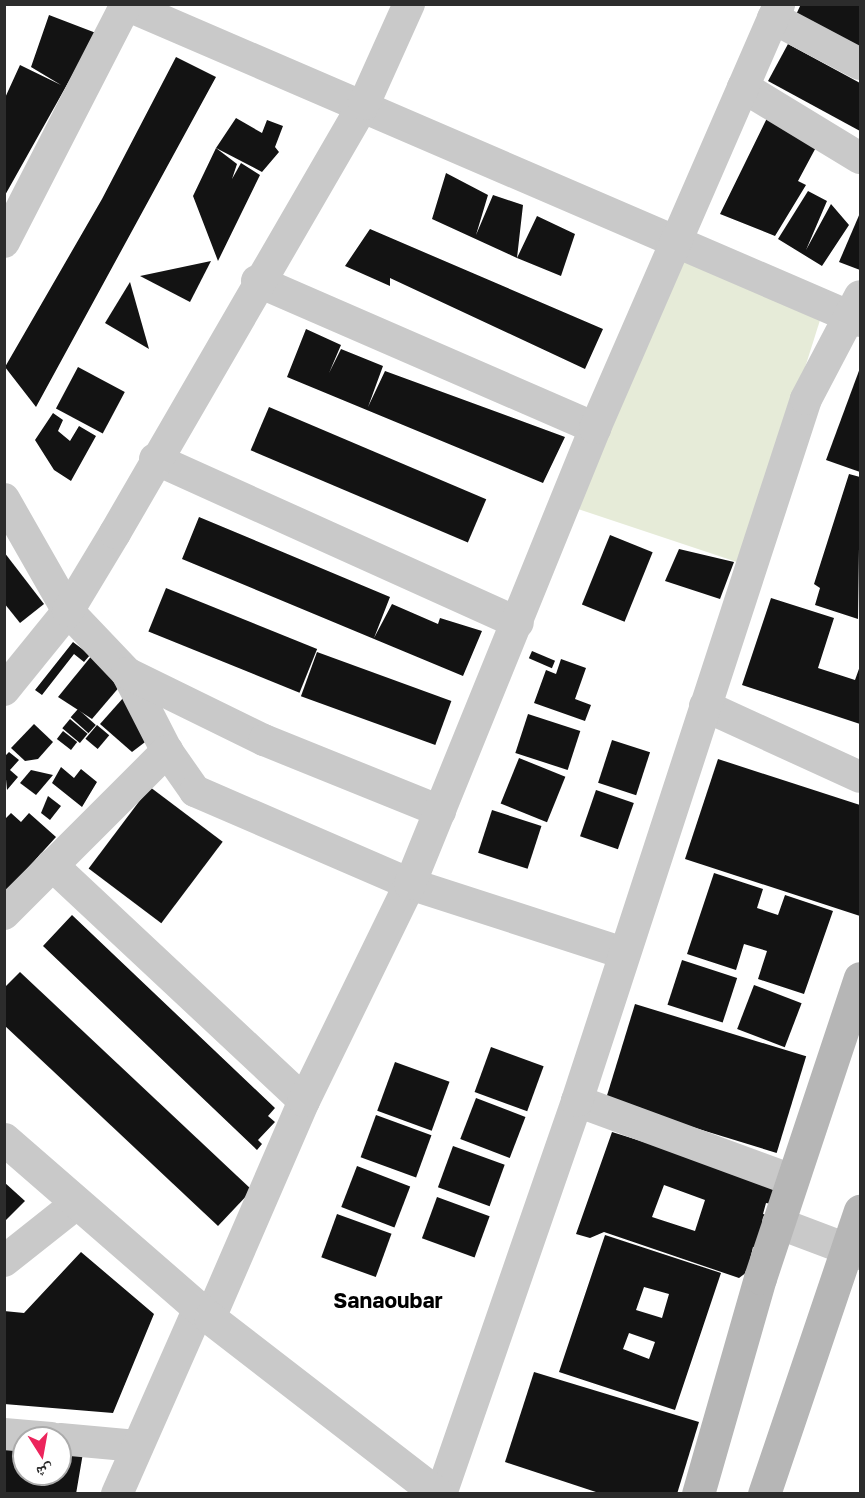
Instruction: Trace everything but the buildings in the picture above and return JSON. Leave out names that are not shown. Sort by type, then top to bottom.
[{"type":"main road","points":[[698,1494],[778,1223],[861,978]]},
{"type":"main road","points":[[764,1494],[854,1251],[861,1211]]},
{"type":"street","points":[[4,690],[68,611],[257,281],[364,104],[409,4]]},
{"type":"street","points":[[4,242],[125,5],[364,104],[674,239],[857,311],[806,399],[577,1101],[439,1494],[205,1313],[76,1204],[4,1138]]},
{"type":"street","points":[[117,1494],[137,1446],[205,1313],[304,1101],[410,884],[674,239],[776,11],[861,64]]},
{"type":"street","points":[[742,87],[861,158]]},
{"type":"street","points":[[257,281],[595,428]]},
{"type":"street","points":[[155,459],[518,623]]},
{"type":"street","points":[[4,499],[68,611],[127,673],[167,751],[195,791],[410,884],[624,953]]},
{"type":"street","points":[[127,673],[264,740],[440,811]]},
{"type":"street","points":[[705,706],[861,777]]},
{"type":"street","points":[[4,914],[167,751]]},
{"type":"street","points":[[52,866],[304,1101]]},
{"type":"street","points":[[577,1101],[792,1180]]},
{"type":"street","points":[[4,1261],[76,1204]]},
{"type":"street","points":[[778,1223],[854,1251]]},
{"type":"street","points":[[72,1440],[137,1446]]},
{"type":"green space","points":[[681,244],[821,317],[743,564],[572,507]]},
{"type":"district","name":"Sanaoubar","points":[[388,1300]]}]
